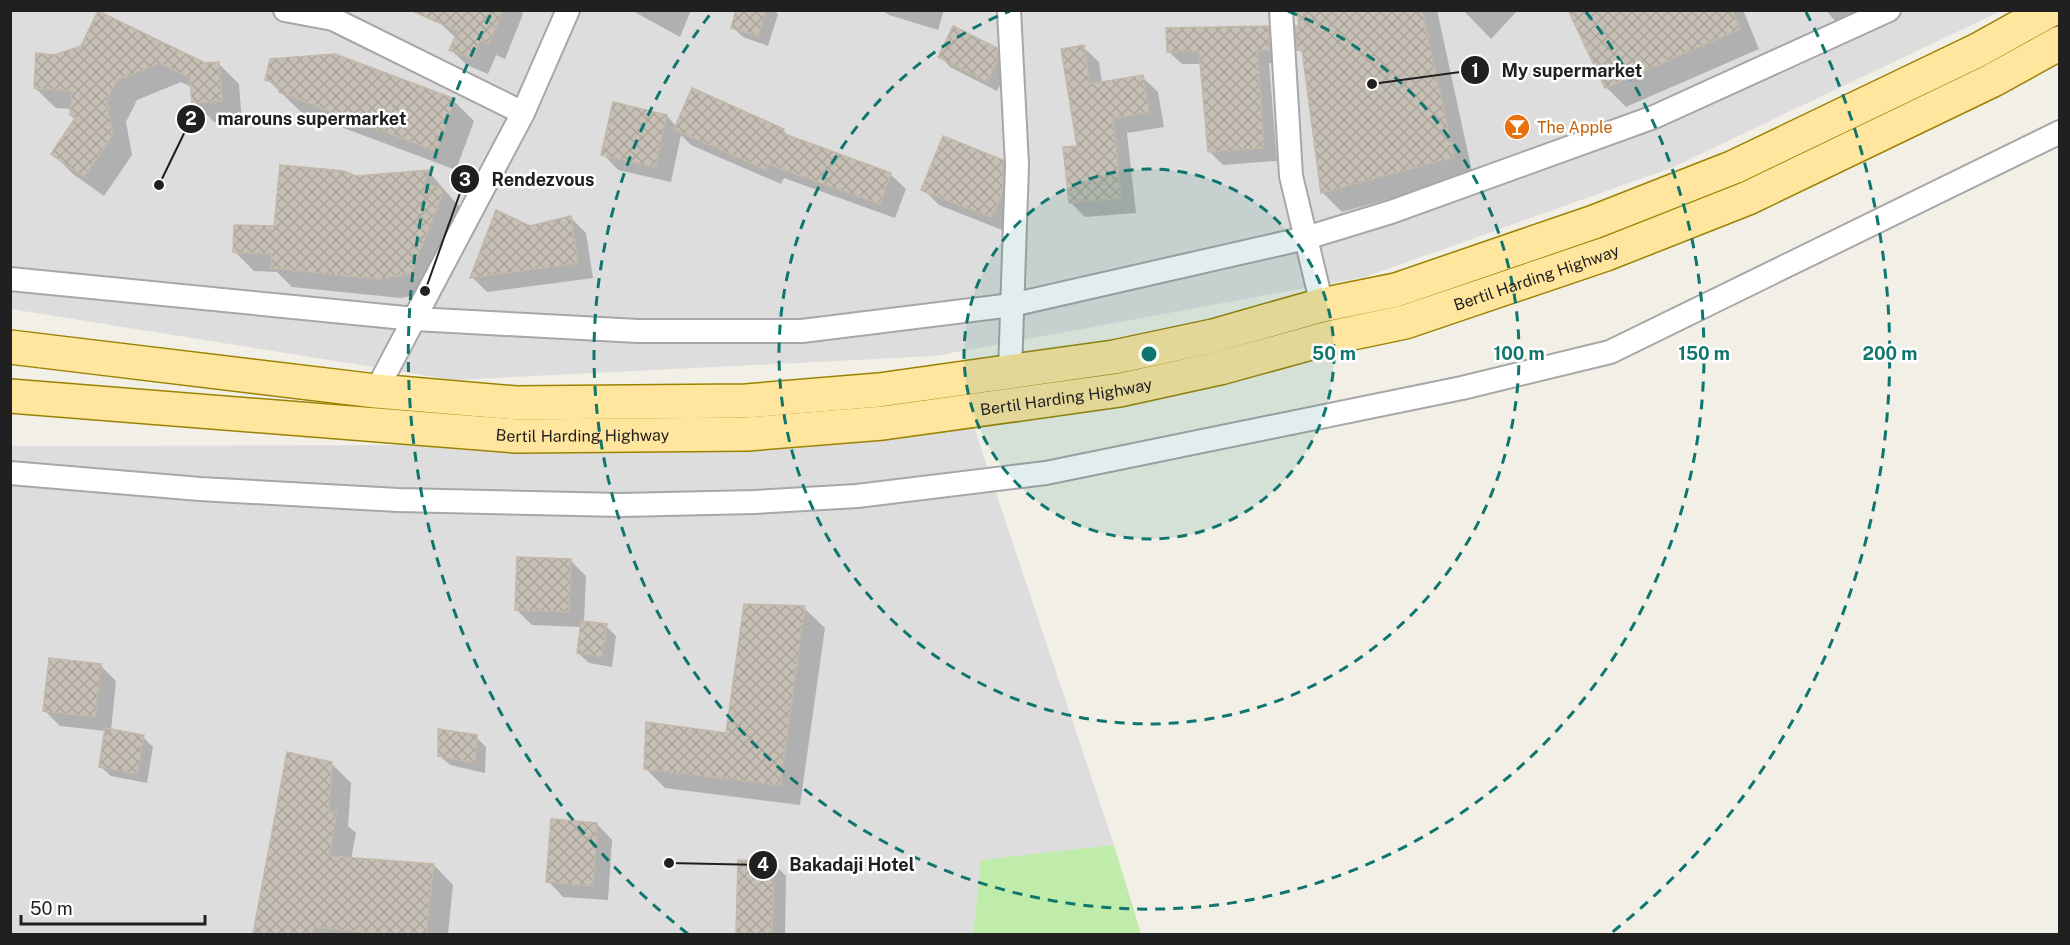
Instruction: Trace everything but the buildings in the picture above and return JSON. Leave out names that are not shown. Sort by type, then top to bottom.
[{"type":"main road","name":"Bertil Harding Highway","points":[[10,347],[376,391],[516,403],[746,401],[879,390],[1114,357],[1213,336],[1322,305],[1396,290],[1594,222],[1734,167],[1978,50],[2050,10]]},
{"type":"main road","name":"Bertil Harding Highway","points":[[10,396],[516,436],[747,434],[883,423],[1120,390],[1221,368],[1329,338],[1405,322],[1606,254],[1748,198],[1993,80],[2060,43]]},
{"type":"street","points":[[285,10],[333,18],[523,113]]},
{"type":"street","points":[[376,391],[523,113],[568,10]]},
{"type":"street","points":[[1009,10],[1017,165],[1010,372]]},
{"type":"street","points":[[1281,10],[1291,176],[1322,305]]},
{"type":"street","points":[[10,279],[415,319],[638,331],[802,331],[1012,305],[1306,238],[1391,212],[1654,117],[1889,10]]},
{"type":"street","points":[[10,473],[200,489],[375,498],[621,505],[754,502],[857,496],[1046,473],[1462,388],[1610,352],[2060,132]]},
{"type":"shaded area","points":[[10,11],[2001,11],[1671,168],[1365,277],[935,356],[454,380],[11,309]]},
{"type":"shaded area","points":[[972,421],[1114,845],[981,861],[973,934],[11,934],[10,446],[440,445]]},
{"type":"green space","points":[[1114,845],[1141,934],[973,934],[981,860]]},
{"type":"place","name":"My supermarket","points":[[1372,84]]},
{"type":"place","name":"The Apple","points":[[1517,127]]},
{"type":"place","name":"marouns supermarket","points":[[159,185]]},
{"type":"place","name":"Rendezvous","points":[[425,291]]},
{"type":"place","name":"Bakadaji Hotel","points":[[669,863]]}]
